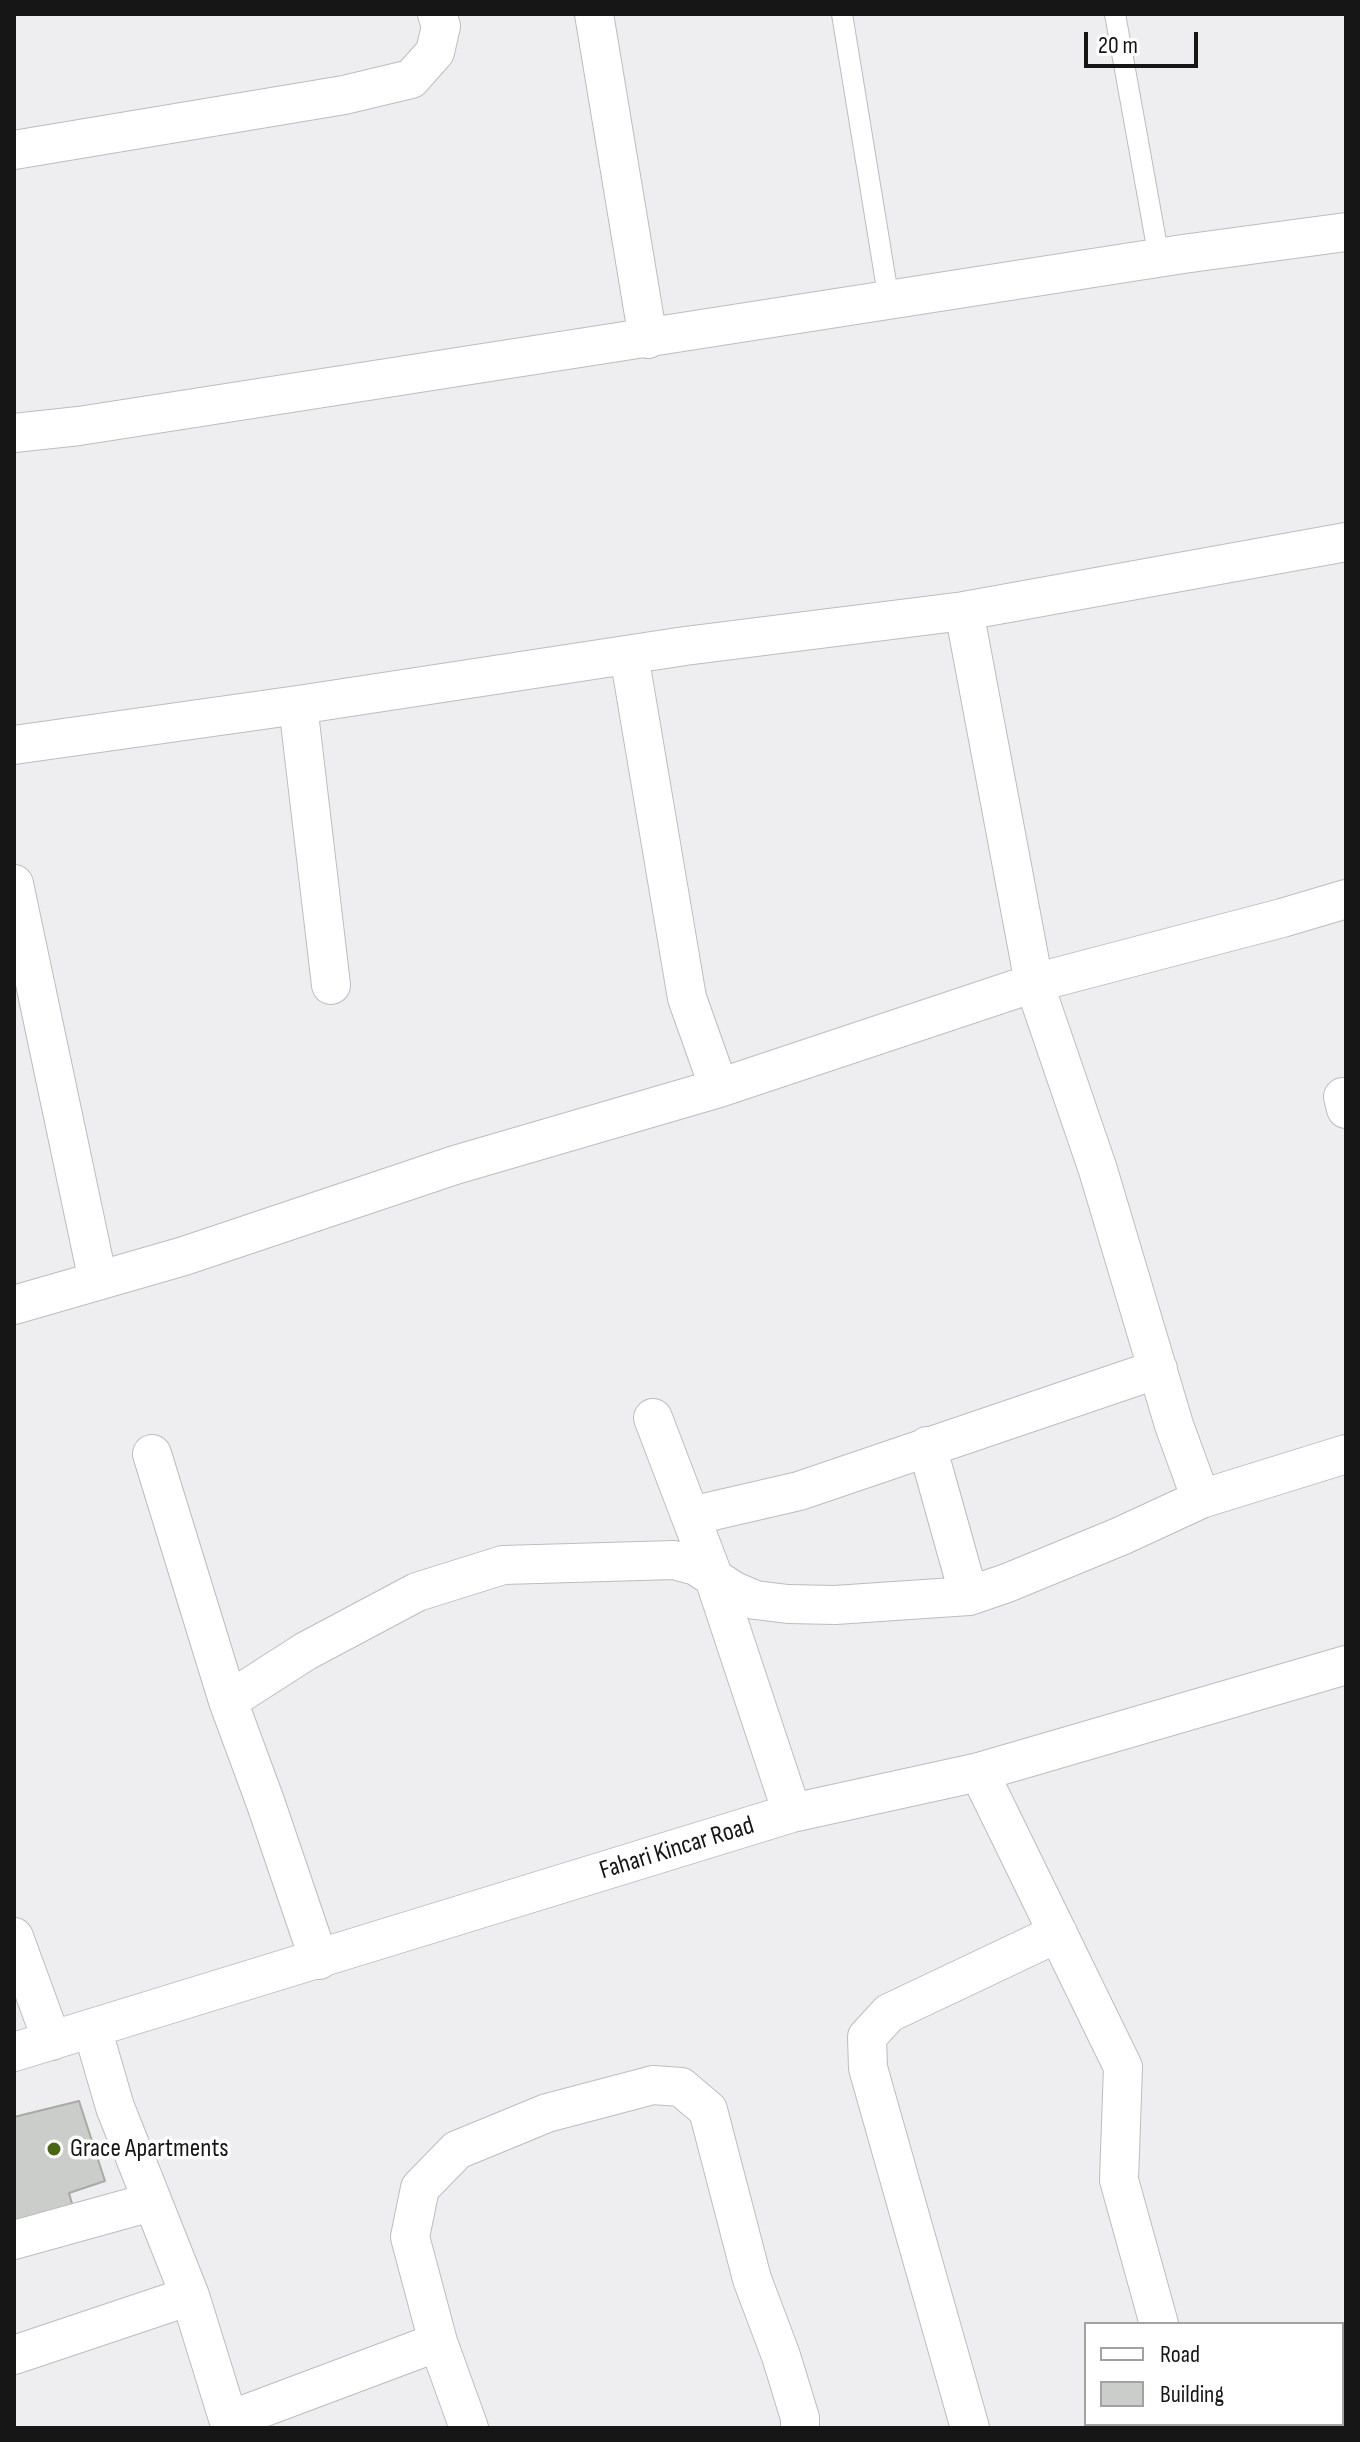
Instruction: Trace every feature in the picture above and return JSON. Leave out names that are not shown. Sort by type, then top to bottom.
[{"type":"street","points":[[14,150],[344,95],[411,79],[435,52],[441,26],[437,14]]},
{"type":"street","points":[[594,14],[648,339]]},
{"type":"street","points":[[14,433],[79,426],[1159,258],[1346,232]]},
{"type":"street","points":[[14,745],[629,655],[964,611],[1346,542]]},
{"type":"street","points":[[964,611],[1034,983],[1098,1170],[1174,1425],[1201,1499]]},
{"type":"street","points":[[629,655],[687,998],[719,1088]]},
{"type":"street","points":[[298,705],[331,985]]},
{"type":"street","points":[[14,884],[98,1281]]},
{"type":"street","points":[[14,1305],[184,1256],[455,1165],[719,1088],[1034,983],[1346,899]]},
{"type":"street","points":[[691,1516],[799,1491],[1158,1369]]},
{"type":"street","points":[[653,1418],[714,1578],[792,1813]]},
{"type":"street","points":[[927,1446],[969,1596]]},
{"type":"street","points":[[152,1454],[228,1701],[319,1960]]},
{"type":"street","points":[[228,1701],[306,1651],[417,1592],[503,1565],[674,1560],[696,1566],[755,1600],[788,1604],[835,1605],[969,1596],[1079,1554],[1201,1499],[1346,1454]]},
{"type":"street","name":"Fahari Kincar Road","points":[[14,2052],[792,1813],[979,1772],[1346,1665]]},
{"type":"street","points":[[979,1772],[1123,2067],[1119,2180],[1158,2322]]},
{"type":"street","points":[[970,2428],[868,2068],[867,2037],[889,2013],[1058,1933]]},
{"type":"street","points":[[14,1937],[52,2041]]},
{"type":"street","points":[[92,2028],[115,2107],[190,2296],[230,2424],[438,2342]]},
{"type":"street","points":[[469,2428],[438,2342],[410,2237],[420,2188],[457,2150],[547,2113],[653,2085],[681,2087],[708,2110],[752,2279],[781,2356],[800,2418],[800,2428]]},
{"type":"street","points":[[14,2240],[151,2202]]},
{"type":"street","points":[[14,2355],[190,2296]]},
{"type":"lane","points":[[842,14],[889,301]]},
{"type":"lane","points":[[1115,14],[1159,258]]},
{"type":"building","name":"Grace Apartments","points":[[79,2101],[105,2181],[69,2193],[73,2207],[14,2225],[14,2117]]},
{"type":"place","name":"Grace Apartments","points":[[54,2149]]}]
